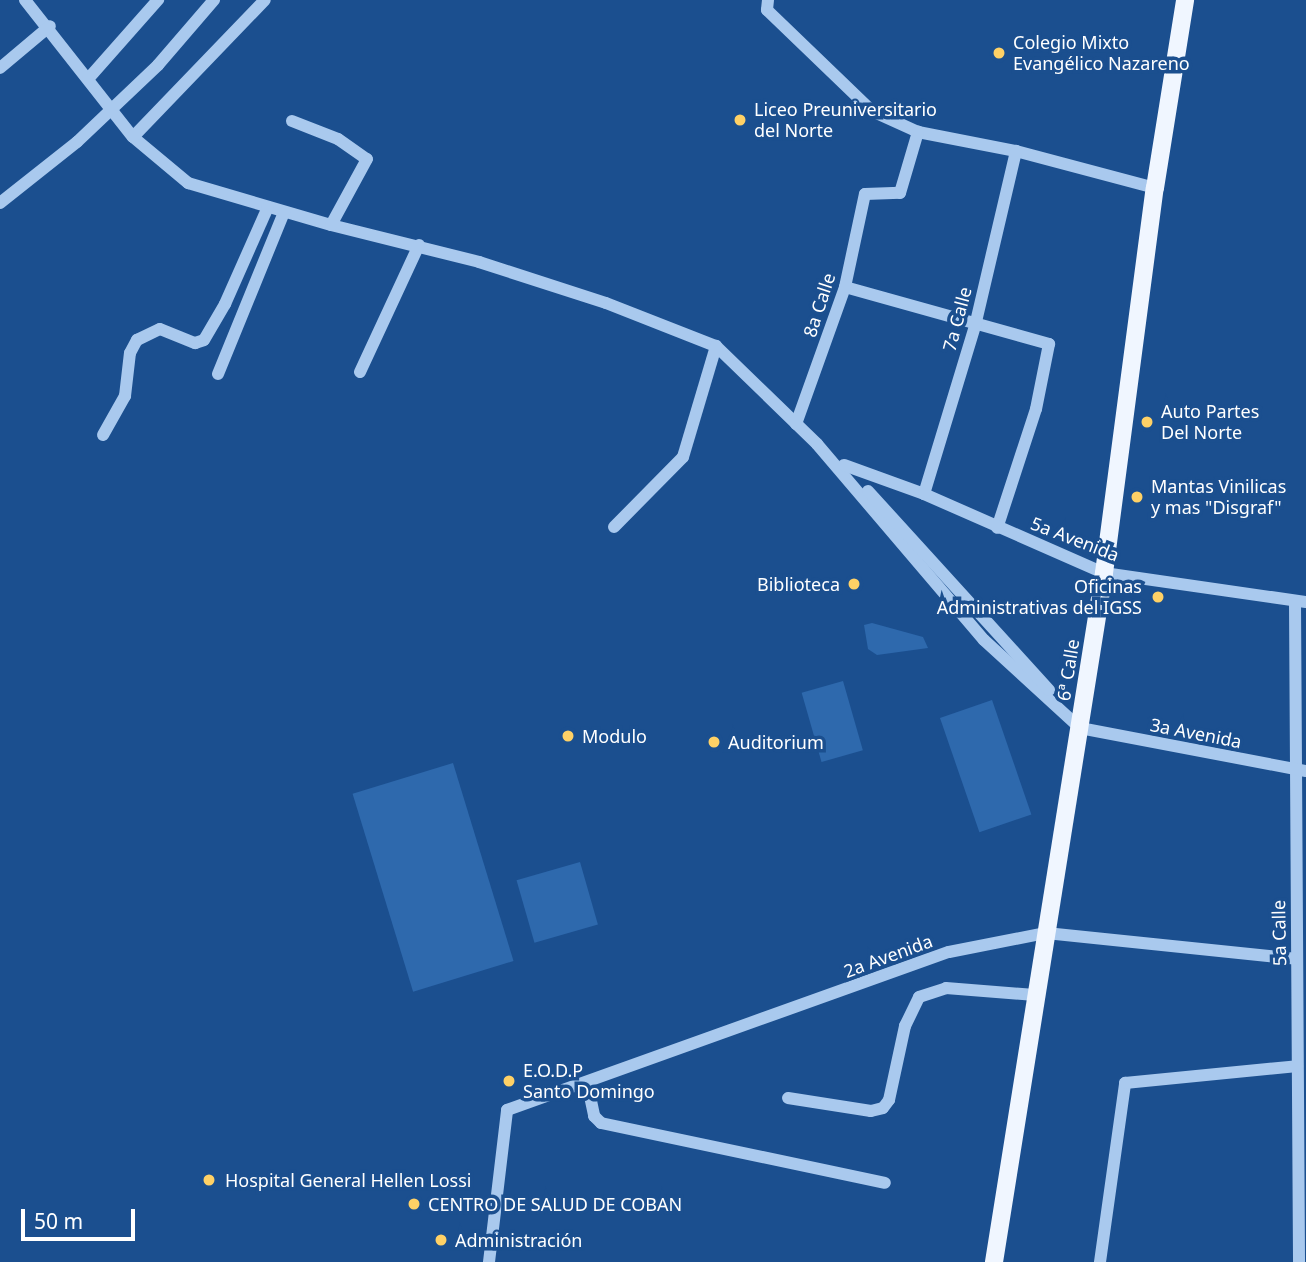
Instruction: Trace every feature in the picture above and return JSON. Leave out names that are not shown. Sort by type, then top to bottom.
[{"type":"main road","name":"6ª Calle","points":[[994,1262],[1104,573],[1155,188],[1185,0]]},
{"type":"street","points":[[88,79],[158,0]]},
{"type":"street","points":[[0,203],[112,109],[214,0]]},
{"type":"street","points":[[133,137],[265,0]]},
{"type":"street","points":[[768,0],[767,10],[872,111],[918,132],[1016,151],[1155,188]]},
{"type":"street","points":[[33,3],[133,137],[188,183],[331,225],[419,245],[606,303],[716,346],[817,444],[844,465],[1001,633],[1080,728]]},
{"type":"street","points":[[0,68],[50,26]]},
{"type":"street","points":[[292,121],[338,139],[367,159],[331,225]]},
{"type":"street","name":"8a Calle","points":[[796,424],[845,286],[865,194],[873,191],[895,197],[903,187],[918,132]]},
{"type":"street","name":"7a Calle","points":[[924,494],[975,326],[1016,151]]},
{"type":"street","points":[[103,435],[125,396],[130,353],[137,340],[160,329],[195,343],[204,340],[225,304],[268,207]]},
{"type":"street","points":[[218,374],[284,212]]},
{"type":"street","points":[[360,372],[419,245]]},
{"type":"street","points":[[845,286],[975,326],[1046,341],[1050,347],[1036,409],[997,528]]},
{"type":"street","points":[[614,527],[683,457],[716,346]]},
{"type":"street","points":[[817,444],[984,639],[1080,728]]},
{"type":"street","name":"5a Avenida","points":[[844,465],[924,494],[1104,573],[1301,603]]},
{"type":"street","name":"5a Calle","points":[[1298,1262],[1301,1128],[1297,1066],[1297,959],[1301,603]]},
{"type":"street","name":"3a Avenida","points":[[1080,728],[1300,771]]},
{"type":"street","name":"2a Avenida","points":[[489,1262],[507,1110],[949,952],[1046,933],[1297,959]]},
{"type":"street","points":[[788,1098],[871,1111],[883,1108],[889,1100],[905,1026],[919,997],[946,989],[1035,995]]},
{"type":"street","points":[[1100,1262],[1125,1083],[1297,1066]]},
{"type":"street","points":[[587,1082],[594,1116],[601,1123],[886,1183]]},
{"type":"shaded area","points":[[872,623],[923,637],[928,648],[877,655],[868,649],[864,625]]},
{"type":"shaded area","points":[[843,681],[863,750],[822,762],[802,693]]},
{"type":"shaded area","points":[[992,700],[1031,814],[979,832],[940,718]]},
{"type":"shaded area","points":[[453,763],[514,961],[413,992],[353,794]]},
{"type":"shaded area","points":[[580,862],[598,924],[534,943],[517,880]]},
{"type":"place","name":"Colegio Mixto Evangélico Nazareno","points":[[999,53]]},
{"type":"place","name":"Liceo Preuniversitario del Norte","points":[[740,120]]},
{"type":"place","name":"Auto Partes Del Norte","points":[[1147,422]]},
{"type":"place","name":"Mantas Vinilicas y mas \"Disgraf\"","points":[[1137,497]]},
{"type":"place","name":"Biblioteca","points":[[854,584]]},
{"type":"place","name":"Oficinas Administrativas del IGSS","points":[[1158,597]]},
{"type":"place","name":"Modulo","points":[[568,736]]},
{"type":"place","name":"Auditorium","points":[[714,742]]},
{"type":"place","name":"E.O.D.P Santo Domingo","points":[[509,1081]]},
{"type":"place","name":"Hospital General Hellen Lossi","points":[[209,1180]]},
{"type":"place","name":"CENTRO DE SALUD DE COBAN","points":[[414,1204]]},
{"type":"place","name":"Administración","points":[[441,1240]]}]
